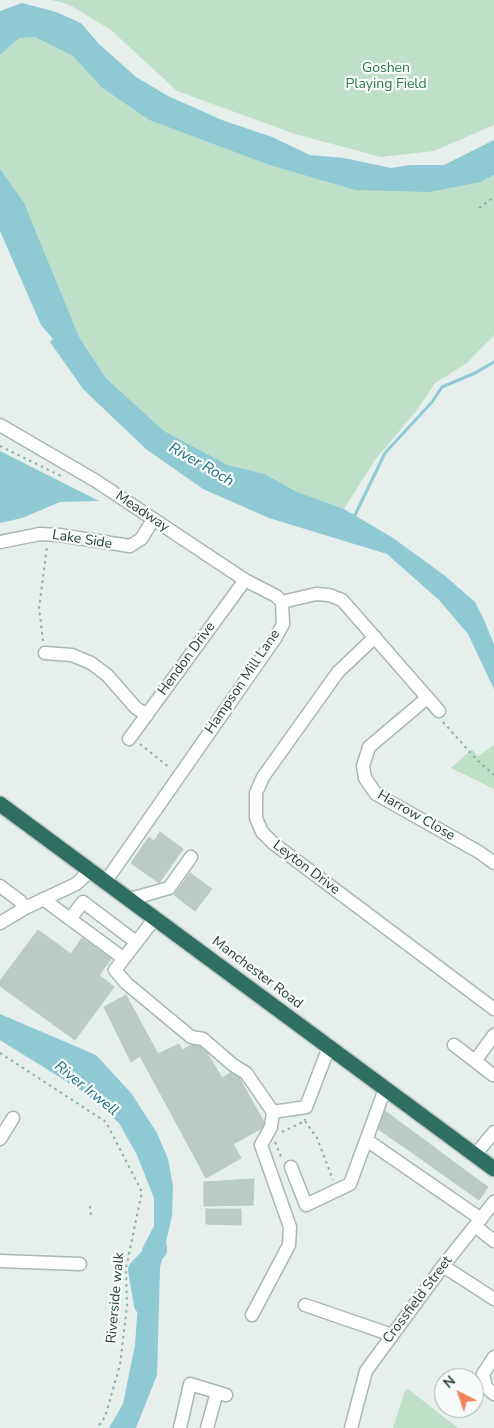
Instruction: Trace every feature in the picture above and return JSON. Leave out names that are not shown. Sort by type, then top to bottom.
[{"type":"highway","name":"Manchester Road","points":[[0,804],[494,1170]]},
{"type":"street","name":"Meadway","points":[[0,425],[96,481],[245,580],[269,591],[282,602]]},
{"type":"street","name":"Lake Side","points":[[0,542],[48,534],[130,546],[141,539],[153,520]]},
{"type":"street","name":"Hendon Drive","points":[[130,738],[245,580]]},
{"type":"street","points":[[282,602],[316,594],[336,597],[347,604],[439,711]]},
{"type":"street","name":"Hampson Mill Lane","points":[[106,881],[276,637],[282,624],[282,602]]},
{"type":"street","name":"Leyton Drive","points":[[375,637],[338,672],[263,777],[256,793],[256,818],[262,832],[273,843],[494,1009]]},
{"type":"street","points":[[45,653],[72,655],[91,663],[107,675],[136,708],[147,715]]},
{"type":"street","name":"Harrow Close","points":[[427,698],[369,747],[363,766],[365,778],[376,794],[492,857]]},
{"type":"street","points":[[130,899],[170,888],[191,857]]},
{"type":"street","points":[[0,923],[25,908],[76,884],[90,870]]},
{"type":"street","points":[[0,886],[20,901],[25,908]]},
{"type":"street","points":[[43,899],[123,958]]},
{"type":"street","points":[[70,919],[83,902],[136,942]]},
{"type":"street","points":[[155,918],[123,958],[116,970],[126,983],[191,1037],[203,1039],[233,1065],[246,1073],[273,1112],[271,1127],[261,1145],[290,1227],[289,1245],[252,1316]]},
{"type":"street","points":[[475,1061],[494,1035]]},
{"type":"street","points":[[454,1045],[493,1074]]},
{"type":"street","points":[[273,1112],[306,1107],[329,1047]]},
{"type":"street","points":[[285,1212],[306,1205],[350,1184],[368,1141],[382,1097],[388,1090]]},
{"type":"street","points":[[0,1139],[12,1118]]},
{"type":"street","points":[[475,1155],[494,1132]]},
{"type":"street","points":[[368,1141],[478,1223],[494,1241]]},
{"type":"street","points":[[291,1167],[306,1205]]},
{"type":"street","name":"Crossfield Street","points":[[350,1428],[358,1406],[366,1371],[443,1266],[494,1202]]},
{"type":"street","points":[[0,1261],[80,1264]]},
{"type":"street","points":[[443,1266],[494,1299]]},
{"type":"street","points":[[305,1306],[392,1335]]},
{"type":"street","points":[[494,1357],[483,1374],[486,1387],[494,1394]]},
{"type":"street","points":[[180,1428],[190,1384],[221,1394],[207,1428]]},
{"type":"path","points":[[479,208],[494,197]]},
{"type":"path","points":[[0,446],[64,477]]},
{"type":"path","points":[[45,653],[39,608],[48,534]]},
{"type":"path","points":[[439,711],[436,714],[477,760],[494,775]]},
{"type":"path","points":[[130,738],[180,776]]},
{"type":"path","name":"Riverside walk","points":[[0,1053],[106,1122],[142,1192],[126,1268],[126,1306],[120,1365],[105,1417],[97,1428]]},
{"type":"path","points":[[306,1107],[305,1122],[317,1138],[325,1154],[336,1191]]},
{"type":"path","points":[[280,1133],[305,1122]]},
{"type":"path","points":[[272,1137],[284,1162],[291,1167]]},
{"type":"path","points":[[90,1206],[91,1216]]},
{"type":"green space","name":"Goshen Playing Field","points":[[51,0],[494,0],[494,125],[434,151],[381,157],[295,134],[177,91],[111,30],[68,4]]},
{"type":"green space","points":[[35,37],[73,56],[101,87],[149,120],[269,165],[355,190],[481,182],[494,175],[494,335],[467,363],[435,383],[417,410],[375,460],[344,509],[295,491],[265,474],[228,465],[164,431],[106,378],[79,337],[0,169],[0,55],[19,38]]},
{"type":"green space","points":[[494,745],[494,789],[451,768],[472,749],[478,756]]},
{"type":"green space","points":[[408,1389],[434,1409],[434,1418],[445,1418],[458,1428],[393,1428],[405,1391]]},
{"type":"water","points":[[22,3],[56,12],[81,23],[99,44],[136,77],[168,96],[222,120],[272,137],[310,155],[344,158],[391,168],[410,165],[444,165],[494,140],[494,175],[481,182],[429,192],[355,190],[269,165],[149,120],[101,87],[73,56],[35,37],[19,38],[0,55],[0,11]]},
{"type":"water","name":"River Roch","points":[[0,169],[24,203],[79,337],[106,378],[164,431],[228,465],[265,474],[295,491],[344,509],[393,538],[444,575],[475,602],[484,620],[494,644],[494,689],[468,634],[439,600],[387,554],[269,518],[203,489],[146,449],[83,389],[50,342],[53,339],[41,325],[0,231]]},
{"type":"water","points":[[0,451],[99,501],[60,502],[22,518],[0,523]]},
{"type":"water","points":[[0,1014],[96,1055],[131,1093],[157,1133],[168,1159],[173,1186],[172,1216],[160,1268],[157,1375],[136,1428],[109,1428],[123,1404],[135,1345],[142,1249],[154,1226],[154,1198],[137,1155],[119,1123],[85,1093],[0,1040]]},
{"type":"building","points":[[160,832],[183,849],[159,883],[131,863],[149,837],[154,841]]},
{"type":"building","points":[[190,873],[212,889],[195,911],[174,895]]},
{"type":"building","points":[[38,930],[71,954],[82,938],[111,959],[99,975],[114,987],[75,1040],[0,986],[0,981]]},
{"type":"building","points":[[126,995],[158,1054],[179,1044],[182,1050],[200,1041],[222,1078],[235,1070],[266,1126],[233,1144],[241,1158],[206,1178],[140,1056],[131,1062],[104,1007]]},
{"type":"building","points":[[385,1111],[427,1142],[417,1156],[378,1129]]},
{"type":"building","points":[[427,1142],[455,1163],[445,1176],[417,1156]]},
{"type":"building","points":[[455,1163],[488,1187],[479,1200],[445,1176]]},
{"type":"building","points":[[254,1179],[253,1205],[204,1206],[204,1182]]},
{"type":"building","points":[[206,1209],[241,1209],[241,1225],[206,1224]]},
{"type":"waterway","points":[[354,517],[385,453],[432,402],[442,387],[475,373],[494,362]]},
{"type":"waterway","name":"River Irwell","points":[[144,1305],[138,1270],[157,1250],[157,1247]]}]
